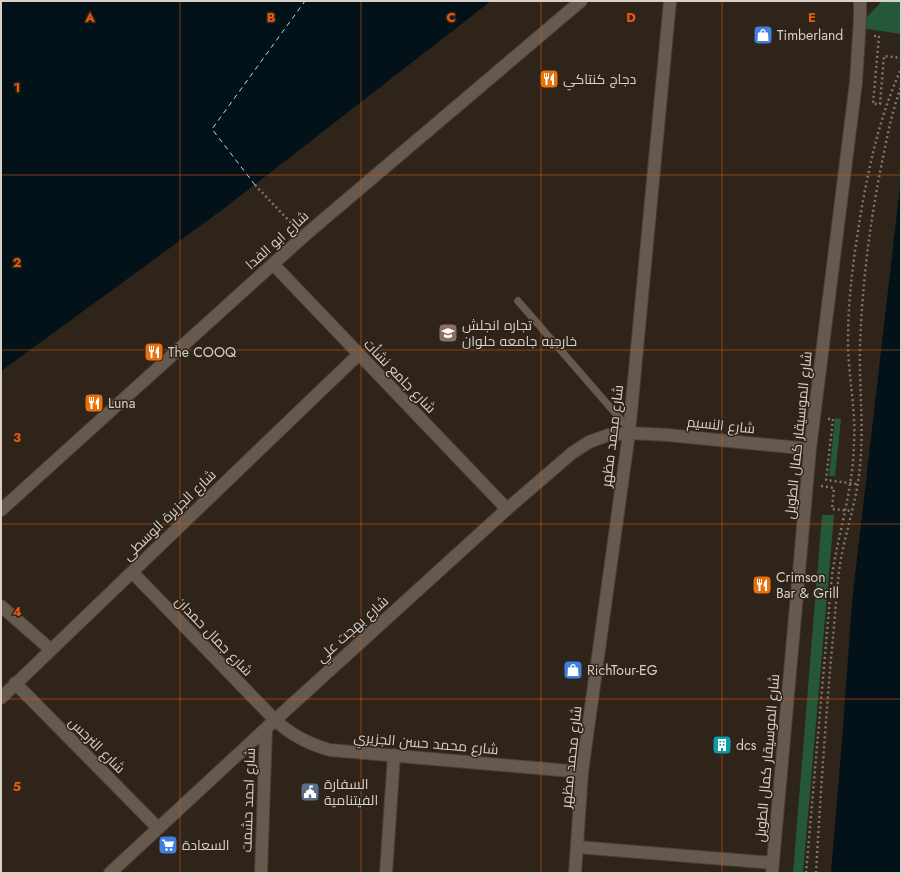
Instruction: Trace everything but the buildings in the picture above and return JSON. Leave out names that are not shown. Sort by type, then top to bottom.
[{"type":"street","name":"شارع ابو الفدا","points":[[1,510],[304,236],[581,1]]},
{"type":"street","name":"شارع محمد مظهر","points":[[575,873],[582,772],[629,431],[670,1]]},
{"type":"street","name":"شارع الموسيقار كمال الطويل","points":[[773,868],[810,449],[856,82],[860,34],[860,1]]},
{"type":"street","name":"شارع جامع نشأت","points":[[273,264],[506,509]]},
{"type":"street","name":"شارع الجزيرة الوسطى","points":[[1,698],[14,683],[359,354]]},
{"type":"street","name":"شارع النسيم","points":[[629,431],[810,449]]},
{"type":"street","name":"شارع بهجت علي","points":[[110,873],[274,720],[506,509],[572,453],[589,442],[608,435],[629,431]]},
{"type":"street","name":"شارع جمال حمدان","points":[[132,572],[274,720]]},
{"type":"street","points":[[1,606],[50,649]]},
{"type":"street","name":"شارع النرجس","points":[[14,683],[158,828]]},
{"type":"street","name":"شارع محمد حسن الجزيري","points":[[274,720],[294,736],[330,750],[582,772]]},
{"type":"street","name":"شارع احمد حشمت","points":[[260,873],[266,729]]},
{"type":"street","points":[[386,873],[394,755]]},
{"type":"street","points":[[577,846],[773,868]]},
{"type":"lane","points":[[518,301],[629,431]]},
{"type":"path","points":[[860,34],[879,36],[873,104],[880,104],[884,56],[901,58]]},
{"type":"path","points":[[806,873],[832,575],[836,543],[845,511],[853,466],[854,436],[848,343],[852,265],[866,184],[877,137],[885,109],[901,69]]},
{"type":"path","points":[[816,873],[836,600],[840,569],[858,484],[862,443],[860,347],[863,295],[875,201],[887,138],[901,87]]},
{"type":"path","points":[[255,185],[304,236]]},
{"type":"path","points":[[828,419],[832,419],[826,480],[858,484]]},
{"type":"path","points":[[821,486],[834,488],[832,509],[852,511]]},
{"type":"green space","points":[[882,1],[901,1],[901,34],[861,28],[867,17]]},
{"type":"green space","points":[[835,418],[841,419],[835,476],[829,476]]},
{"type":"green space","points":[[822,515],[834,515],[803,873],[793,873]]},
{"type":"shaded area","points":[[1,1],[491,1],[222,210],[1,371]]},
{"type":"shaded area","points":[[901,178],[901,873],[831,873],[852,602]]},
{"type":"ferry route","points":[[255,185],[212,129],[305,1]]},
{"type":"place","name":"Timberland","points":[[763,35]]},
{"type":"place","name":"دجاج كنتاكي","points":[[549,79]]},
{"type":"place","name":"تجاره انجلش خارجيه جامعه حلوان","points":[[448,333]]},
{"type":"place","name":"The COOQ","points":[[154,352]]},
{"type":"place","name":"Luna","points":[[94,403]]},
{"type":"place","name":"Crimson Bar & Grill","points":[[762,585]]},
{"type":"place","name":"RichTour-EG","points":[[573,670]]},
{"type":"place","name":"dcs","points":[[722,745]]},
{"type":"place","name":"السفارة الفيتنامية","points":[[310,792]]},
{"type":"place","name":"السعادة","points":[[168,845]]}]
